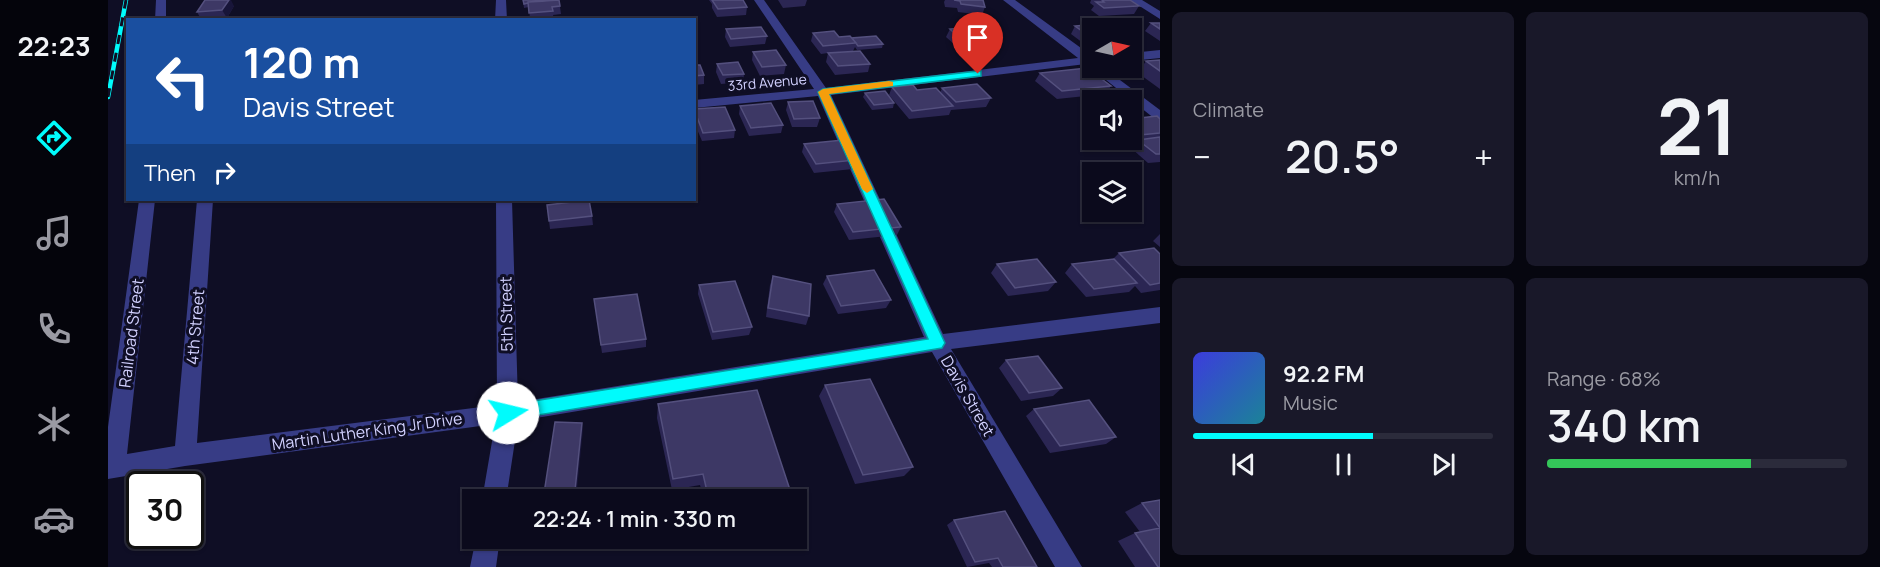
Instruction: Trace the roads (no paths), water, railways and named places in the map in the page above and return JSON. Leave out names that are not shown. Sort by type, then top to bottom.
[{"type":"street","points":[[160,18],[162,0]]},
{"type":"street","points":[[501,0],[501,18]]},
{"type":"street","name":"Davis Street","points":[[759,0],[823,92],[937,343],[1069,567]]},
{"type":"street","points":[[1008,0],[1082,56]]},
{"type":"street","points":[[1135,0],[1160,16]]},
{"type":"street","points":[[1142,56],[1160,54]]},
{"type":"street","name":"33rd Avenue","points":[[696,104],[1082,64]]},
{"type":"street","points":[[1111,78],[1160,116]]},
{"type":"street","name":"Railroad Street","points":[[111,468],[147,201]]},
{"type":"street","name":"4th Street","points":[[185,455],[205,201]]},
{"type":"street","name":"5th Street","points":[[496,489],[508,413],[504,201]]},
{"type":"street","name":"Martin Luther King Jr Drive","points":[[111,468],[185,455],[508,413],[937,343],[1160,315]]},
{"type":"street","points":[[483,567],[486,549]]},
{"type":"railway","points":[[108,97],[126,0]]}]
